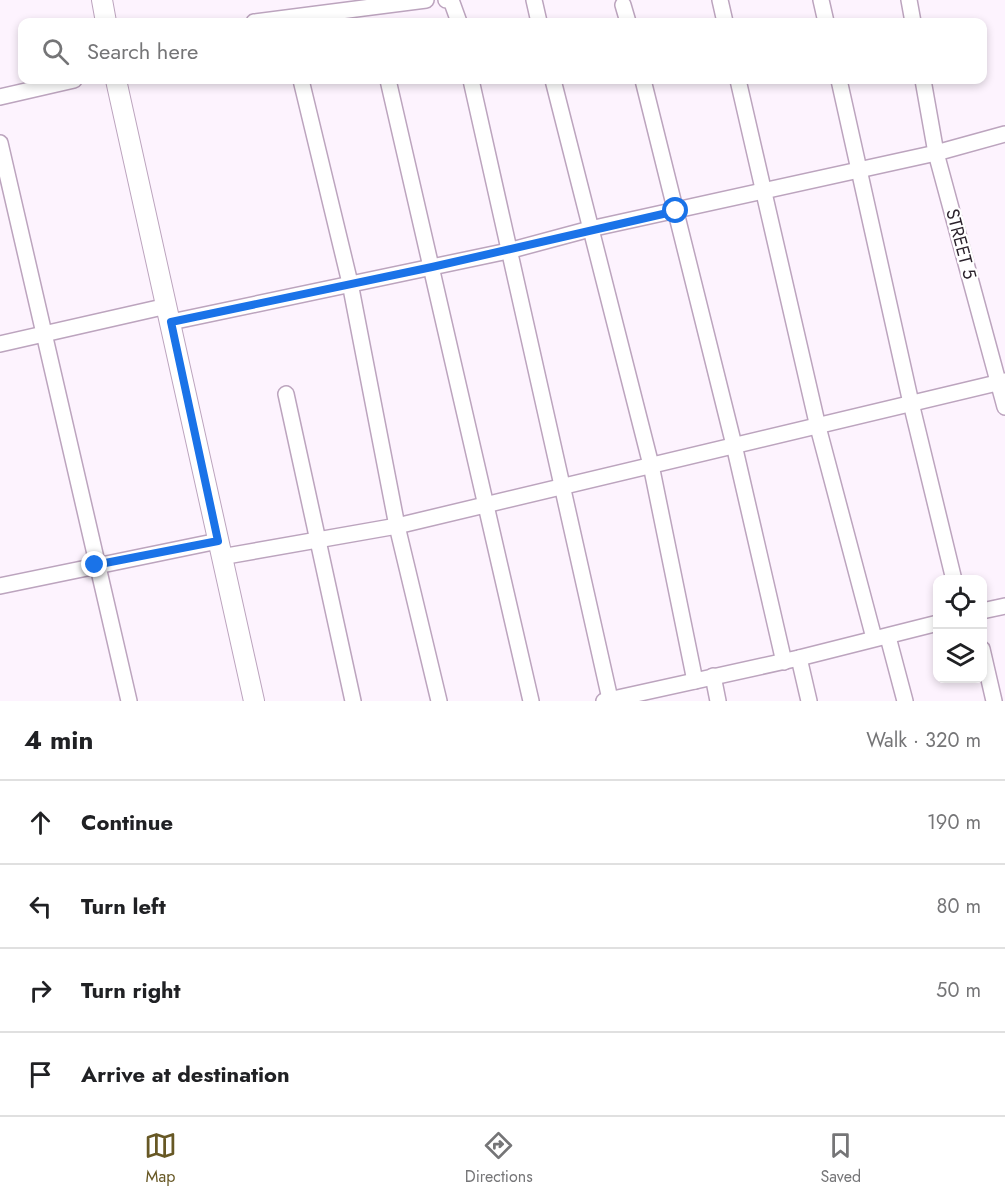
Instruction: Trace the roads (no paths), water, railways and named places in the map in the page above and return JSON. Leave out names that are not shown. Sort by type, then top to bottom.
[{"type":"street","points":[[102,0],[105,18]]},
{"type":"street","points":[[300,18],[426,0]]},
{"type":"street","points":[[446,0],[451,0],[458,18]]},
{"type":"street","points":[[534,0],[538,18]]},
{"type":"street","points":[[720,0],[724,18]]},
{"type":"street","points":[[821,0],[825,18]]},
{"type":"street","points":[[909,0],[912,18]]},
{"type":"street","points":[[623,4],[627,18]]},
{"type":"street","points":[[371,7],[374,18]]},
{"type":"street","points":[[0,97],[57,84]]},
{"type":"street","points":[[117,84],[254,701]]},
{"type":"street","points":[[302,84],[350,283],[397,526],[439,701]]},
{"type":"street","points":[[389,84],[531,701]]},
{"type":"street","points":[[472,84],[562,486],[607,700],[784,662],[933,624]]},
{"type":"street","points":[[554,84],[651,465],[695,681]]},
{"type":"street","points":[[644,84],[734,445],[784,662]]},
{"type":"street","points":[[739,84],[818,427],[881,637],[904,701]]},
{"type":"street","points":[[840,84],[911,403],[953,575]]},
{"type":"street","name":"STREET 5","points":[[924,84],[936,153],[1002,382],[1005,407]]},
{"type":"street","points":[[0,344],[44,334],[350,283],[432,267],[508,251],[590,229],[936,153],[1005,134]]},
{"type":"street","points":[[0,142],[95,565],[129,701]]},
{"type":"street","points":[[0,586],[95,565],[220,549],[318,540],[397,526],[1002,382]]},
{"type":"street","points":[[286,394],[353,701]]},
{"type":"street","points":[[987,610],[1005,606]]},
{"type":"street","points":[[799,658],[809,701]]},
{"type":"street","points":[[987,673],[993,701]]},
{"type":"street","points":[[713,676],[718,701]]}]
